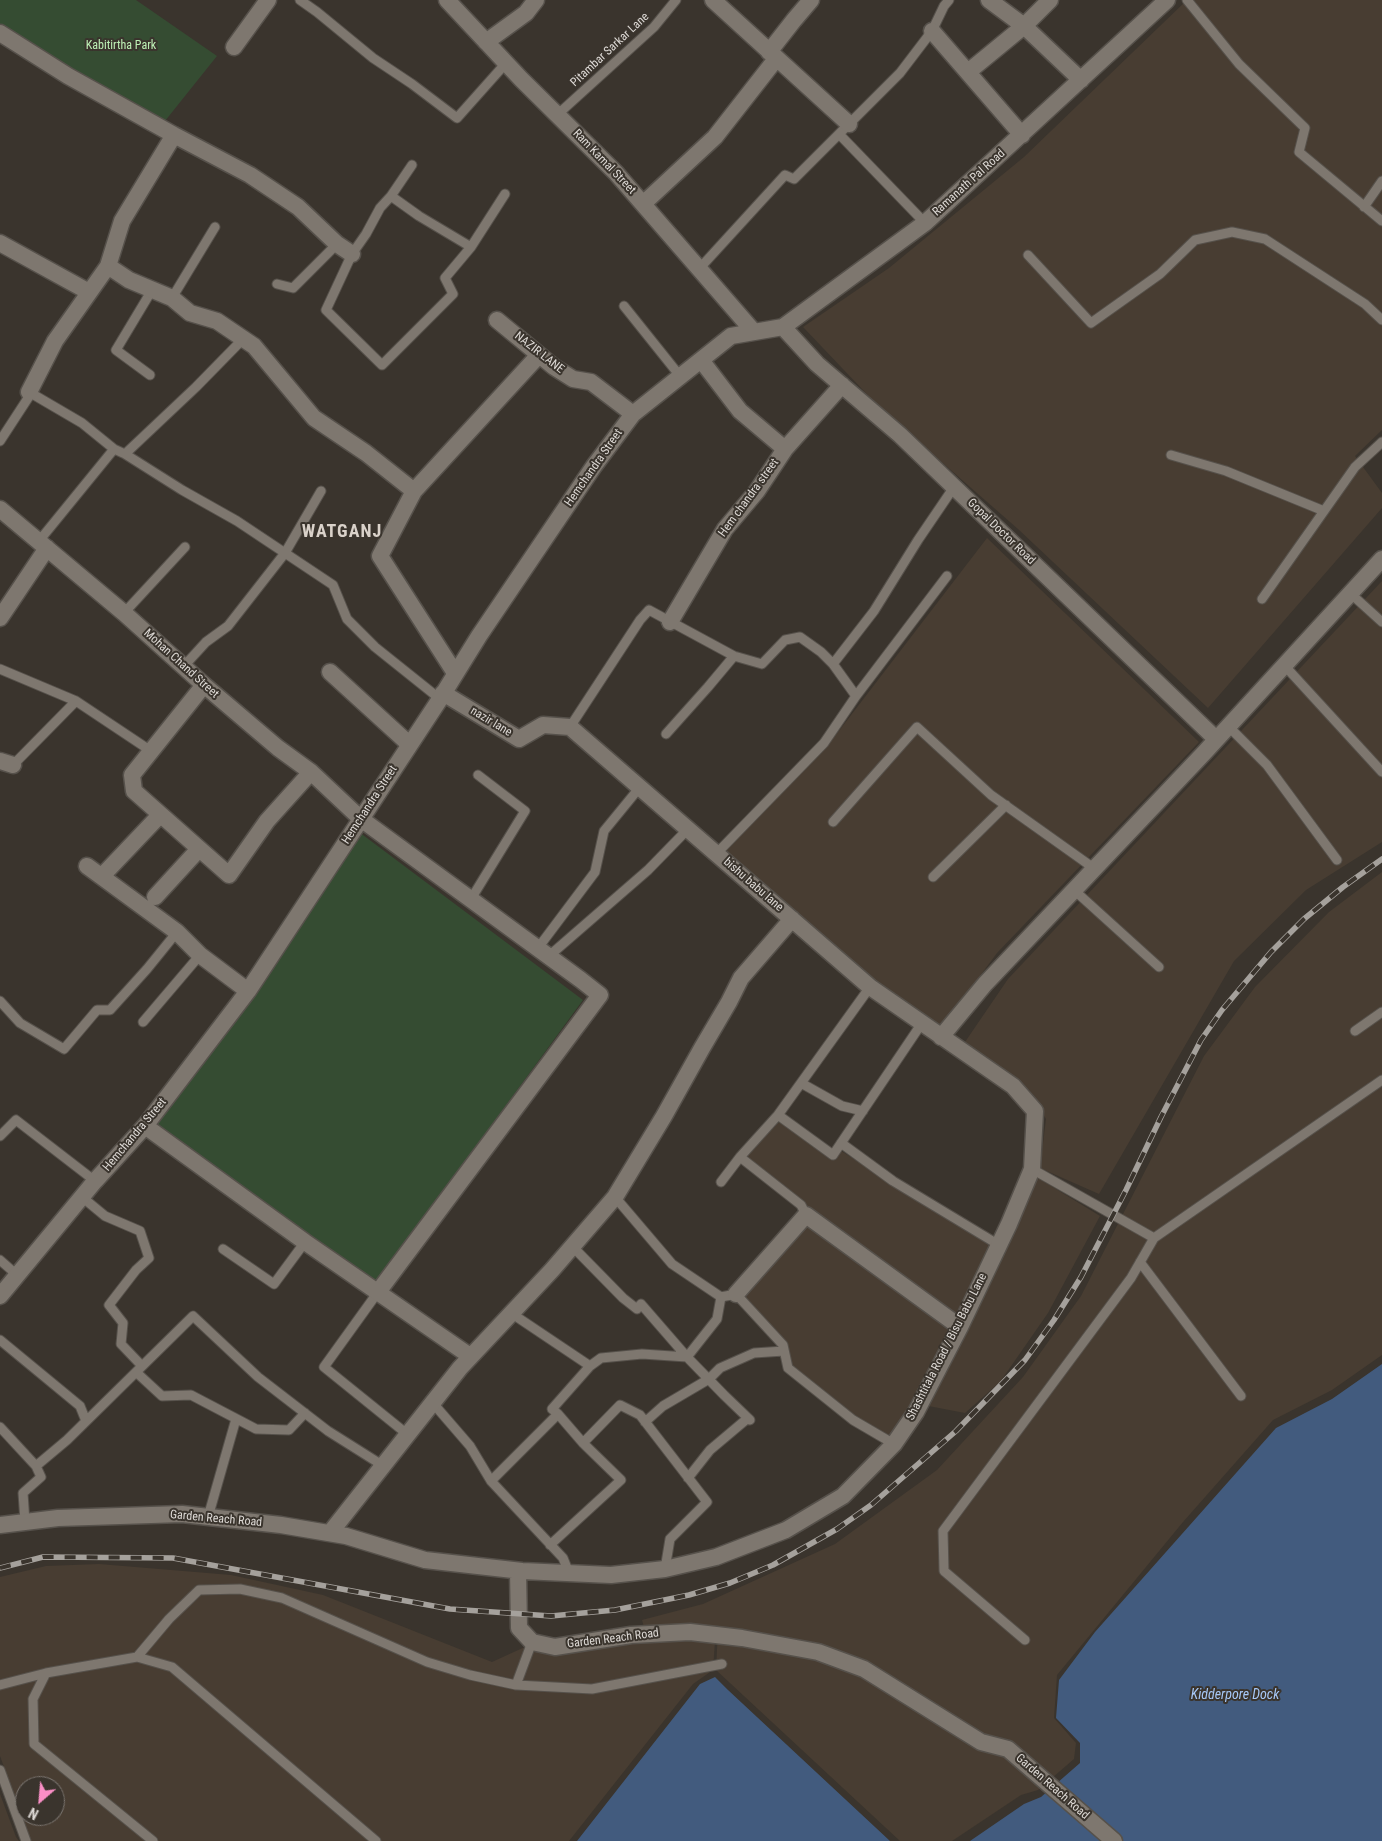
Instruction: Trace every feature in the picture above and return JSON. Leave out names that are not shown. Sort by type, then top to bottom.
[{"type":"street","points":[[234,47],[268,0]]},
{"type":"street","name":"Ram Kamal Street","points":[[447,0],[506,63],[644,203],[752,333]]},
{"type":"street","points":[[486,42],[526,12],[536,0]]},
{"type":"street","points":[[713,0],[773,55],[844,129]]},
{"type":"street","points":[[644,203],[715,137],[773,55],[794,20],[811,0]]},
{"type":"street","points":[[990,0],[1024,26],[1081,80]]},
{"type":"street","points":[[968,72],[1024,26],[1050,0]]},
{"type":"street","name":"Ramanath Pal Road","points":[[752,333],[784,327],[925,223],[1168,0]]},
{"type":"street","points":[[932,32],[1022,135]]},
{"type":"street","points":[[0,33],[68,76],[174,136],[250,175],[298,207],[336,244],[352,254]]},
{"type":"street","points":[[29,392],[55,341],[108,266],[122,221],[174,136]]},
{"type":"street","points":[[0,243],[89,292]]},
{"type":"street","points":[[108,266],[130,280],[172,298],[190,313],[217,321],[254,346],[314,418],[366,453],[414,491]]},
{"type":"street","name":"NAZIR LANE","points":[[497,320],[554,367],[573,379],[591,382],[633,414]]},
{"type":"street","name":"Gopal Doctor Road","points":[[784,327],[817,364],[900,435],[1216,739]]},
{"type":"street","name":"Hemchandra Street","points":[[0,1296],[82,1197],[145,1126],[248,991],[455,673],[594,466],[633,414],[731,336],[752,333]]},
{"type":"street","points":[[455,673],[380,556],[414,491],[539,355]]},
{"type":"street","points":[[701,360],[740,411],[785,449]]},
{"type":"street","name":"Hem chandra street","points":[[670,622],[725,529],[757,490],[785,449],[842,385]]},
{"type":"street","name":"Mohan Chand Street","points":[[0,509],[124,613],[278,748],[311,772],[361,819],[600,995],[378,1292]]},
{"type":"street","points":[[0,618],[43,545]]},
{"type":"street","points":[[941,1037],[985,984],[1095,869],[1382,559]]},
{"type":"street","points":[[330,672],[409,744]]},
{"type":"street","points":[[204,685],[132,775],[134,791],[229,875],[267,821],[311,772]]},
{"type":"street","name":"nazir lane","points":[[441,696],[519,739],[544,725],[570,727]]},
{"type":"street","name":"bishu babu lane","points":[[570,727],[870,987],[941,1037]]},
{"type":"street","points":[[102,876],[160,815]]},
{"type":"street","points":[[155,897],[199,849]]},
{"type":"street","points":[[87,866],[176,932],[200,955],[248,991]]},
{"type":"street","points":[[330,1533],[406,1434],[470,1356],[573,1247],[615,1197],[664,1116],[741,978],[792,919]]},
{"type":"street","name":"Shashtitala Road / Bisu Babu Lane","points":[[518,1571],[611,1575],[665,1569],[716,1557],[786,1530],[843,1496],[894,1444],[916,1412],[960,1328],[1032,1169],[1035,1111],[1013,1086],[941,1037]]},
{"type":"street","points":[[145,1126],[305,1242],[470,1356]]},
{"type":"street","points":[[728,1295],[806,1215],[960,1328]]},
{"type":"street","name":"Garden Reach Road","points":[[0,1524],[58,1518],[182,1514],[281,1525],[330,1533],[425,1560],[518,1571]]},
{"type":"street","points":[[518,1571],[519,1628],[532,1642]]},
{"type":"street","name":"Garden Reach Road","points":[[532,1642],[555,1646],[631,1635],[690,1632],[742,1638],[818,1652],[864,1669],[981,1742],[1008,1749],[1114,1841]]},
{"type":"lane","points":[[300,0],[372,58],[412,84],[457,118],[506,63]]},
{"type":"lane","name":"Pitambar Sarkar Lane","points":[[558,115],[654,27],[676,0]]},
{"type":"lane","points":[[699,269],[784,176],[794,180],[900,73],[932,32],[944,6],[949,0]]},
{"type":"lane","points":[[1187,0],[1239,64],[1305,128],[1299,152],[1382,221]]},
{"type":"lane","points":[[844,129],[925,223]]},
{"type":"lane","points":[[412,165],[391,196],[380,208],[366,234],[352,254],[326,310],[382,365],[453,294],[445,278],[471,247],[505,194]]},
{"type":"lane","points":[[1364,207],[1382,182]]},
{"type":"lane","points":[[391,196],[471,247]]},
{"type":"lane","points":[[172,298],[215,227]]},
{"type":"lane","points":[[1028,255],[1091,323],[1160,274],[1195,240],[1232,232],[1264,239],[1365,304],[1382,320]]},
{"type":"lane","points":[[277,284],[293,288],[336,244]]},
{"type":"lane","points":[[150,375],[116,350],[152,290]]},
{"type":"lane","points":[[624,306],[680,376]]},
{"type":"lane","points":[[125,454],[196,387],[243,339]]},
{"type":"lane","points":[[0,441],[30,395],[29,392],[82,423],[114,449],[237,521],[332,585],[347,619],[375,647],[441,696]]},
{"type":"lane","points":[[1262,599],[1355,468],[1382,442]]},
{"type":"lane","points":[[43,545],[114,449]]},
{"type":"lane","points":[[1171,455],[1226,470],[1324,511]]},
{"type":"lane","points":[[833,664],[874,611],[918,540],[954,487]]},
{"type":"lane","points":[[184,666],[206,642],[228,626],[285,553],[321,491]]},
{"type":"lane","points":[[124,613],[185,547]]},
{"type":"lane","points":[[717,854],[824,742],[856,696],[947,576]]},
{"type":"lane","points":[[1350,593],[1382,622]]},
{"type":"lane","points":[[570,727],[640,620],[649,610],[734,656],[762,664],[785,640],[800,637],[821,652],[833,664],[856,696]]},
{"type":"lane","points":[[666,734],[734,656]]},
{"type":"lane","points":[[1284,665],[1382,772]]},
{"type":"lane","points":[[0,669],[76,701],[151,751]]},
{"type":"lane","points":[[6,763],[76,701]]},
{"type":"lane","points":[[1228,726],[1267,765],[1337,860]]},
{"type":"lane","points":[[833,822],[917,727],[991,795],[1095,869]]},
{"type":"lane","points":[[471,900],[525,811],[478,775]]},
{"type":"lane","points":[[543,952],[595,872],[604,832],[640,787]]},
{"type":"lane","points":[[933,877],[1006,805]]},
{"type":"lane","points":[[543,952],[648,870],[688,829]]},
{"type":"lane","points":[[1074,890],[1158,967]]},
{"type":"lane","points":[[0,1001],[20,1023],[64,1049],[97,1010],[110,1010],[147,969],[176,932]]},
{"type":"lane","points":[[143,1022],[200,955]]},
{"type":"lane","points":[[722,1182],[740,1157],[778,1115],[870,987]]},
{"type":"lane","points":[[1355,1031],[1382,1012]]},
{"type":"lane","points":[[778,1115],[833,1155],[922,1023]]},
{"type":"lane","points":[[1025,1640],[944,1572],[943,1531],[1131,1278],[1154,1238],[1382,1080]]},
{"type":"lane","points":[[801,1082],[842,1106],[863,1111]]},
{"type":"lane","points":[[0,1136],[16,1120],[96,1181]]},
{"type":"lane","points":[[841,1143],[893,1181],[999,1245]]},
{"type":"lane","points":[[740,1157],[801,1205],[806,1215]]},
{"type":"lane","points":[[1032,1169],[1154,1238]]},
{"type":"lane","points":[[82,1197],[105,1216],[140,1232],[149,1258],[136,1270],[109,1306],[123,1323],[121,1344],[162,1396],[191,1395],[256,1429],[289,1430],[305,1413]]},
{"type":"lane","points":[[615,1197],[672,1264],[728,1295],[783,1345],[788,1368],[853,1420],[894,1444]]},
{"type":"lane","points":[[223,1249],[274,1284],[305,1242]]},
{"type":"lane","points":[[573,1247],[623,1298],[637,1309],[641,1304],[687,1357],[749,1419],[710,1450],[688,1478]]},
{"type":"lane","points":[[0,1260],[17,1275]]},
{"type":"lane","points":[[1140,1262],[1241,1396]]},
{"type":"lane","points":[[378,1292],[324,1368],[406,1434]]},
{"type":"lane","points":[[687,1357],[717,1319],[728,1295]]},
{"type":"lane","points":[[511,1313],[590,1366]]},
{"type":"lane","points":[[36,1466],[86,1421],[193,1316],[258,1377],[328,1431],[382,1465]]},
{"type":"lane","points":[[0,1340],[80,1406],[86,1421]]},
{"type":"lane","points":[[645,1422],[663,1406],[709,1379],[720,1368],[754,1353],[784,1351]]},
{"type":"lane","points":[[550,1545],[621,1480],[552,1409],[590,1366],[601,1358],[642,1354],[687,1357]]},
{"type":"lane","points":[[432,1402],[470,1446],[491,1481],[563,1558],[569,1574]]},
{"type":"lane","points":[[583,1443],[620,1405],[640,1415],[707,1502],[670,1539],[665,1569]]},
{"type":"lane","points":[[491,1481],[558,1414]]},
{"type":"lane","points":[[208,1517],[236,1420]]},
{"type":"lane","points":[[0,1427],[36,1466],[41,1477],[23,1494],[25,1522]]},
{"type":"lane","points":[[137,1657],[169,1619],[199,1590],[240,1588],[282,1598],[427,1662],[470,1675],[516,1685],[592,1689],[722,1664]]},
{"type":"lane","points":[[516,1685],[532,1642]]},
{"type":"lane","points":[[0,1685],[46,1673],[137,1657],[172,1667],[376,1841]]},
{"type":"lane","points":[[46,1673],[33,1699],[34,1744],[153,1841]]},
{"type":"lane","points":[[0,1770],[26,1841]]},
{"type":"shaded area","points":[[1187,0],[1382,0],[1382,430],[1355,456],[1382,493],[1382,508],[1208,708],[1018,529],[881,409],[803,327],[889,268],[1024,157]]},
{"type":"shaded area","points":[[987,538],[1199,742],[997,953],[940,1030],[874,985],[722,855],[825,749]]},
{"type":"shaded area","points":[[1382,581],[1382,842],[1306,890],[1234,961],[1099,1194],[1040,1168],[1046,1119],[1030,1091],[965,1042],[1008,979]]},
{"type":"shaded area","points":[[1382,872],[1382,1355],[1332,1390],[1273,1420],[1183,1522],[1057,1675],[1054,1718],[1076,1743],[1074,1759],[1038,1790],[1021,1795],[952,1841],[900,1841],[716,1670],[718,1629],[645,1631],[642,1620],[703,1604],[835,1544],[937,1470],[1023,1377],[1081,1296],[1204,1056],[1255,987],[1329,912]]},
{"type":"shaded area","points":[[779,1122],[832,1160],[841,1151],[1000,1248],[1035,1176],[1100,1216],[1048,1313],[1000,1382],[965,1413],[913,1403],[892,1437],[859,1420],[791,1369],[787,1342],[743,1296],[811,1214],[745,1157]]},
{"type":"shaded area","points":[[99,1564],[231,1575],[323,1595],[492,1662],[527,1646],[579,1647],[688,1638],[715,1641],[713,1670],[693,1684],[569,1841],[31,1841],[26,1826],[65,1826],[65,1776],[15,1776],[15,1797],[0,1756],[0,1577],[46,1566]]},
{"type":"shaded area","points":[[0,1794],[16,1837],[19,1841],[0,1841]]},
{"type":"green space","name":"Kabitirtha Park","points":[[0,0],[136,0],[217,56],[165,121],[0,29]]},
{"type":"green space","points":[[359,832],[583,1000],[376,1283],[157,1124]]},
{"type":"water","name":"Kidderpore Dock","points":[[1382,1364],[1382,1841],[970,1841],[1024,1804],[1041,1797],[1080,1763],[1080,1743],[1056,1718],[1059,1680],[1095,1632],[1276,1428],[1332,1399]]},
{"type":"water","points":[[715,1677],[890,1841],[577,1841],[700,1684]]},
{"type":"railway","points":[[0,1568],[43,1557],[173,1558],[450,1609],[551,1616],[615,1610],[689,1595],[730,1583],[773,1565],[837,1529],[871,1505],[956,1431],[1025,1360],[1054,1320],[1081,1277],[1201,1040],[1222,1010],[1271,952],[1304,919],[1343,887],[1382,859]]},
{"type":"district","name":"WATGANJ","points":[[342,532]]}]
